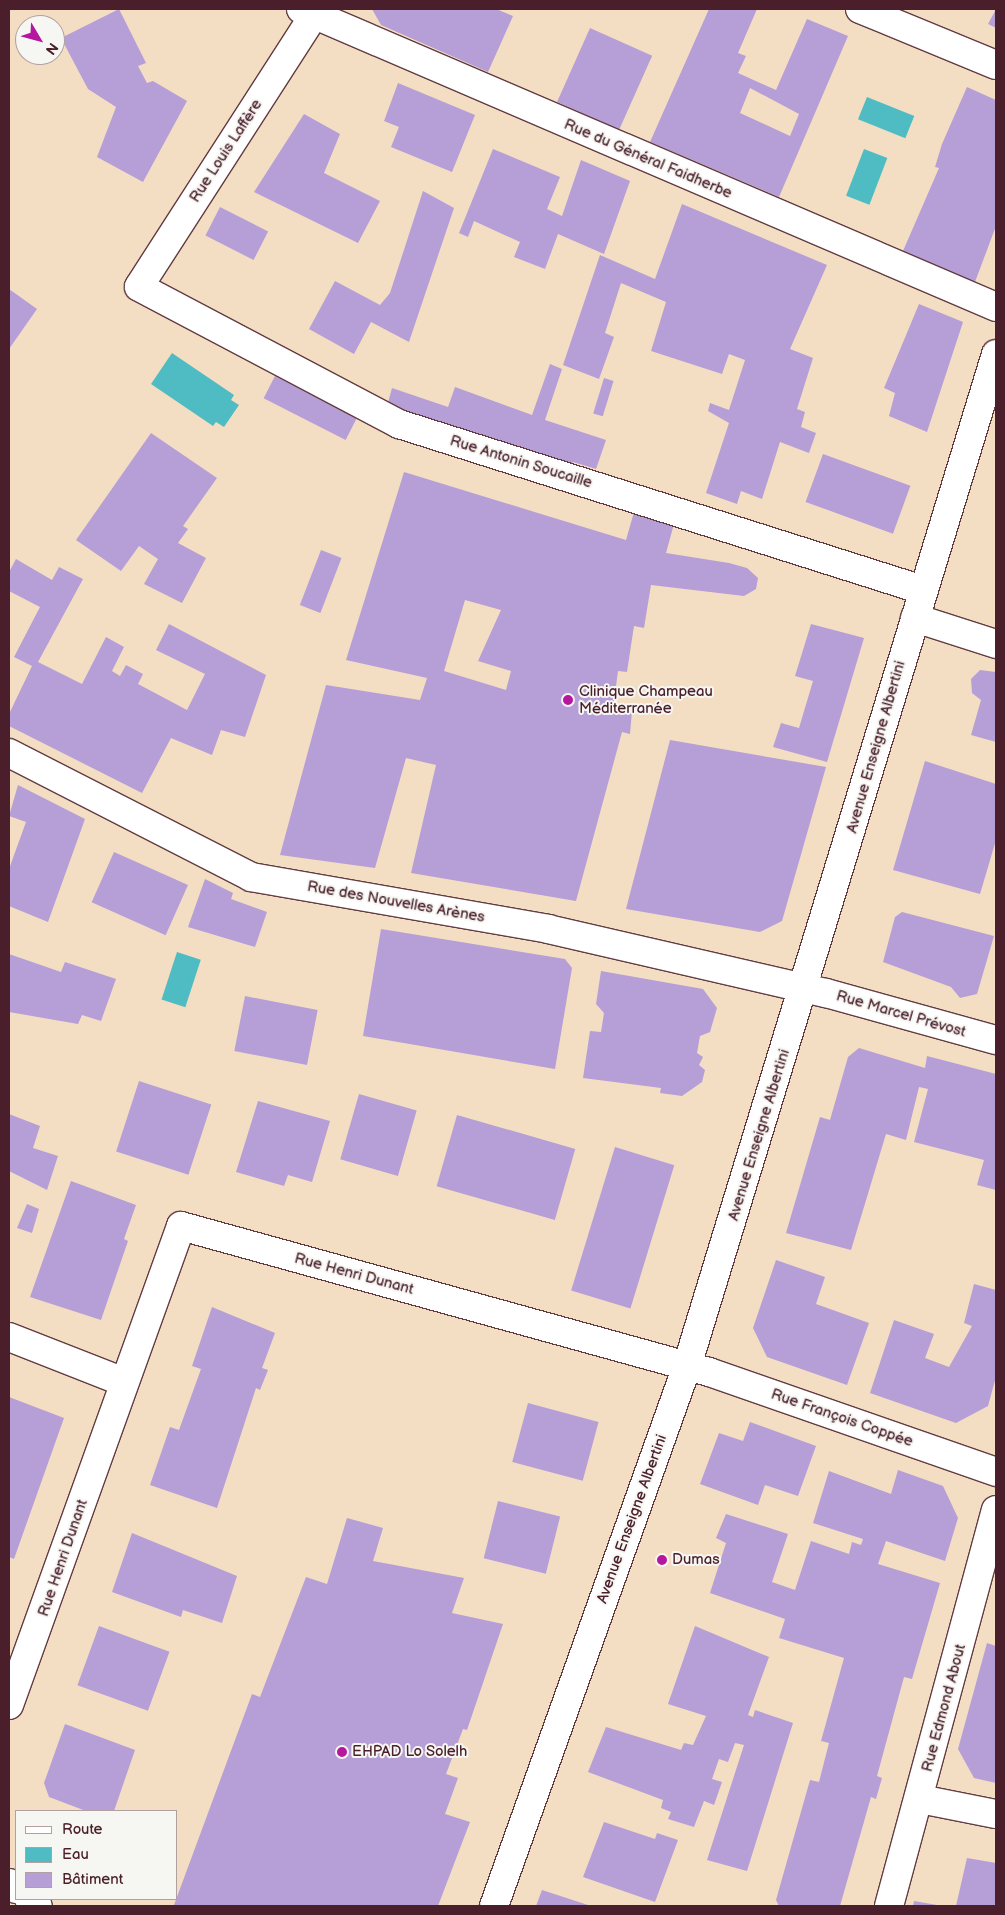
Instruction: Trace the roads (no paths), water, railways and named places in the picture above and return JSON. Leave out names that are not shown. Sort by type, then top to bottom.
[{"type":"street","points":[[860,9],[996,65]]},
{"type":"street","name":"Rue Louis Laffère","points":[[139,286],[308,12]]},
{"type":"street","name":"Rue du Général Faidherbe","points":[[308,12],[996,307]]},
{"type":"street","name":"Rue Antonin Soucaille","points":[[139,286],[399,424],[923,590]]},
{"type":"street","name":"Avenue Enseigne Albertini","points":[[494,1906],[686,1366],[805,988],[923,590],[996,354]]},
{"type":"street","points":[[915,618],[996,644]]},
{"type":"street","name":"Rue des Nouvelles Arènes","points":[[9,753],[251,877],[548,928],[805,988]]},
{"type":"street","name":"Rue Marcel Prévost","points":[[805,988],[996,1040]]},
{"type":"street","name":"Rue Henri Dunant","points":[[9,1705],[181,1226],[686,1366]]},
{"type":"street","points":[[9,1337],[124,1382]]},
{"type":"street","name":"Rue François Coppée","points":[[686,1366],[996,1472]]},
{"type":"street","name":"Rue Edmond About","points":[[889,1906],[920,1799],[996,1510]]},
{"type":"street","points":[[920,1799],[996,1814]]},
{"type":"water","points":[[867,97],[914,116],[905,138],[858,119]]},
{"type":"water","points":[[864,149],[887,158],[869,205],[846,196]]},
{"type":"water","points":[[172,353],[234,395],[231,400],[239,405],[224,427],[216,422],[213,426],[151,384]]},
{"type":"water","points":[[177,952],[201,960],[185,1007],[162,1000]]},
{"type":"place","name":"Clinique Champeau Méditerranée","points":[[568,700]]},
{"type":"place","name":"Dumas","points":[[662,1560]]},
{"type":"place","name":"EHPAD Lo Solelh","points":[[342,1752]]}]
